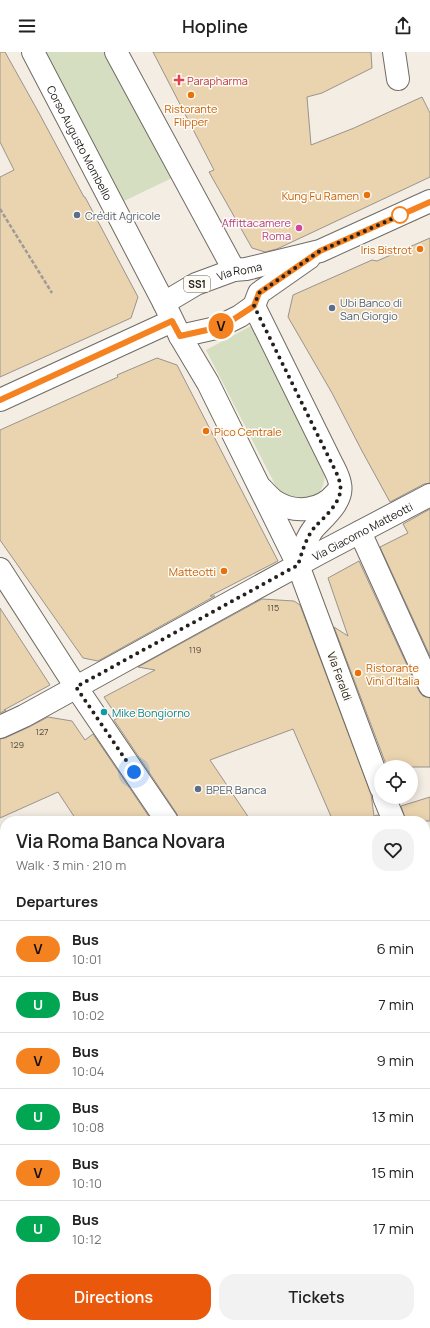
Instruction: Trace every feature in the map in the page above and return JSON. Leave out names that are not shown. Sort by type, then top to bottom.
[{"type":"main road","name":"Corso Augusto Mombello","points":[[33,52],[172,320],[208,382],[298,565]]},
{"type":"main road","points":[[116,52],[257,300],[341,485],[338,499],[325,518],[314,528],[304,547],[298,565]]},
{"type":"main road","points":[[394,52],[398,79]]},
{"type":"main road","name":"Via Roma","points":[[0,400],[172,320],[196,284],[240,269],[320,251],[430,202]]},
{"type":"main road","name":"Via Roma","points":[[172,320],[216,328],[228,323],[320,251]]},
{"type":"main road","name":"Corso Augusto Mombello","points":[[261,489],[276,502],[296,509],[313,509],[329,501],[336,494],[341,485]]},
{"type":"main road","name":"Via Giacomo Matteotti","points":[[0,727],[24,716],[298,565],[430,495]]},
{"type":"main road","points":[[360,532],[430,686]]},
{"type":"main road","name":"Via Feraldi","points":[[298,565],[374,769]]},
{"type":"main road","points":[[0,569],[76,687],[164,816]]},
{"type":"main road","points":[[387,804],[392,816]]},
{"type":"path","points":[[0,209],[52,293]]},
{"type":"green space","points":[[45,52],[105,52],[172,178],[124,201]]},
{"type":"green space","points":[[253,325],[325,473],[322,487],[315,496],[307,502],[281,496],[206,350]]},
{"type":"building","points":[[0,52],[5,52],[138,297],[131,318],[0,377],[0,177],[14,170],[0,142]]},
{"type":"building","points":[[153,52],[371,52],[372,68],[322,93],[307,97],[311,145],[354,128],[422,97],[430,113],[430,177],[277,249],[265,252],[252,248],[209,172],[214,170]]},
{"type":"building","points":[[430,238],[430,483],[424,484],[390,502],[332,393],[288,317],[293,295],[372,260],[377,261]]},
{"type":"building","points":[[157,358],[177,365],[278,561],[210,596],[215,596],[98,661],[83,658],[0,540],[0,430],[118,377],[117,375]]},
{"type":"building","points":[[430,509],[430,656],[380,547],[408,533],[403,524]]},
{"type":"building","points":[[359,561],[419,691],[423,696],[430,698],[430,767],[418,767],[418,760],[384,760],[334,627],[348,636],[328,578]]},
{"type":"building","points":[[262,599],[294,601],[300,605],[371,794],[374,816],[331,816],[293,729],[210,760],[248,816],[178,816],[114,720],[118,718],[104,697],[155,670],[138,667]]},
{"type":"building","points":[[0,608],[50,685],[0,713]]},
{"type":"building","points":[[48,717],[72,721],[85,740],[93,734],[149,816],[74,816],[58,792],[4,816],[0,816],[0,739]]},
{"type":"building","points":[[430,797],[430,816],[404,816],[401,806],[407,804],[418,804],[418,801]]},
{"type":"bus line","name":"V","points":[[0,400],[172,321],[180,336],[216,328],[228,323],[254,306],[259,293],[320,251],[430,202]]},
{"type":"place","name":"Parapharma","points":[[179,80]]},
{"type":"place","name":"Ristorante Flipper","points":[[191,95]]},
{"type":"place","name":"Kung Fu Ramen","points":[[367,195]]},
{"type":"place","name":"Crédit Agricole","points":[[77,215]]},
{"type":"place","name":"Affittacamere Roma","points":[[299,228]]},
{"type":"place","name":"Iris Bistrot","points":[[420,249]]},
{"type":"place","name":"Ubi Banco di San Giorgio","points":[[332,308]]},
{"type":"place","name":"Pico Centrale","points":[[206,431]]},
{"type":"place","name":"Matteotti","points":[[224,571]]},
{"type":"place","name":"Ristorante Vini d'Italia","points":[[358,673]]},
{"type":"place","name":"Mike Bongiorno","points":[[104,712]]},
{"type":"place","name":"BPER Banca","points":[[198,789]]},
{"type":"route","points":[[134,772],[76,687],[298,565],[304,547],[314,528],[325,518],[338,499],[341,485],[332,464],[254,306],[259,293],[320,251],[403,214],[400,215]]}]
